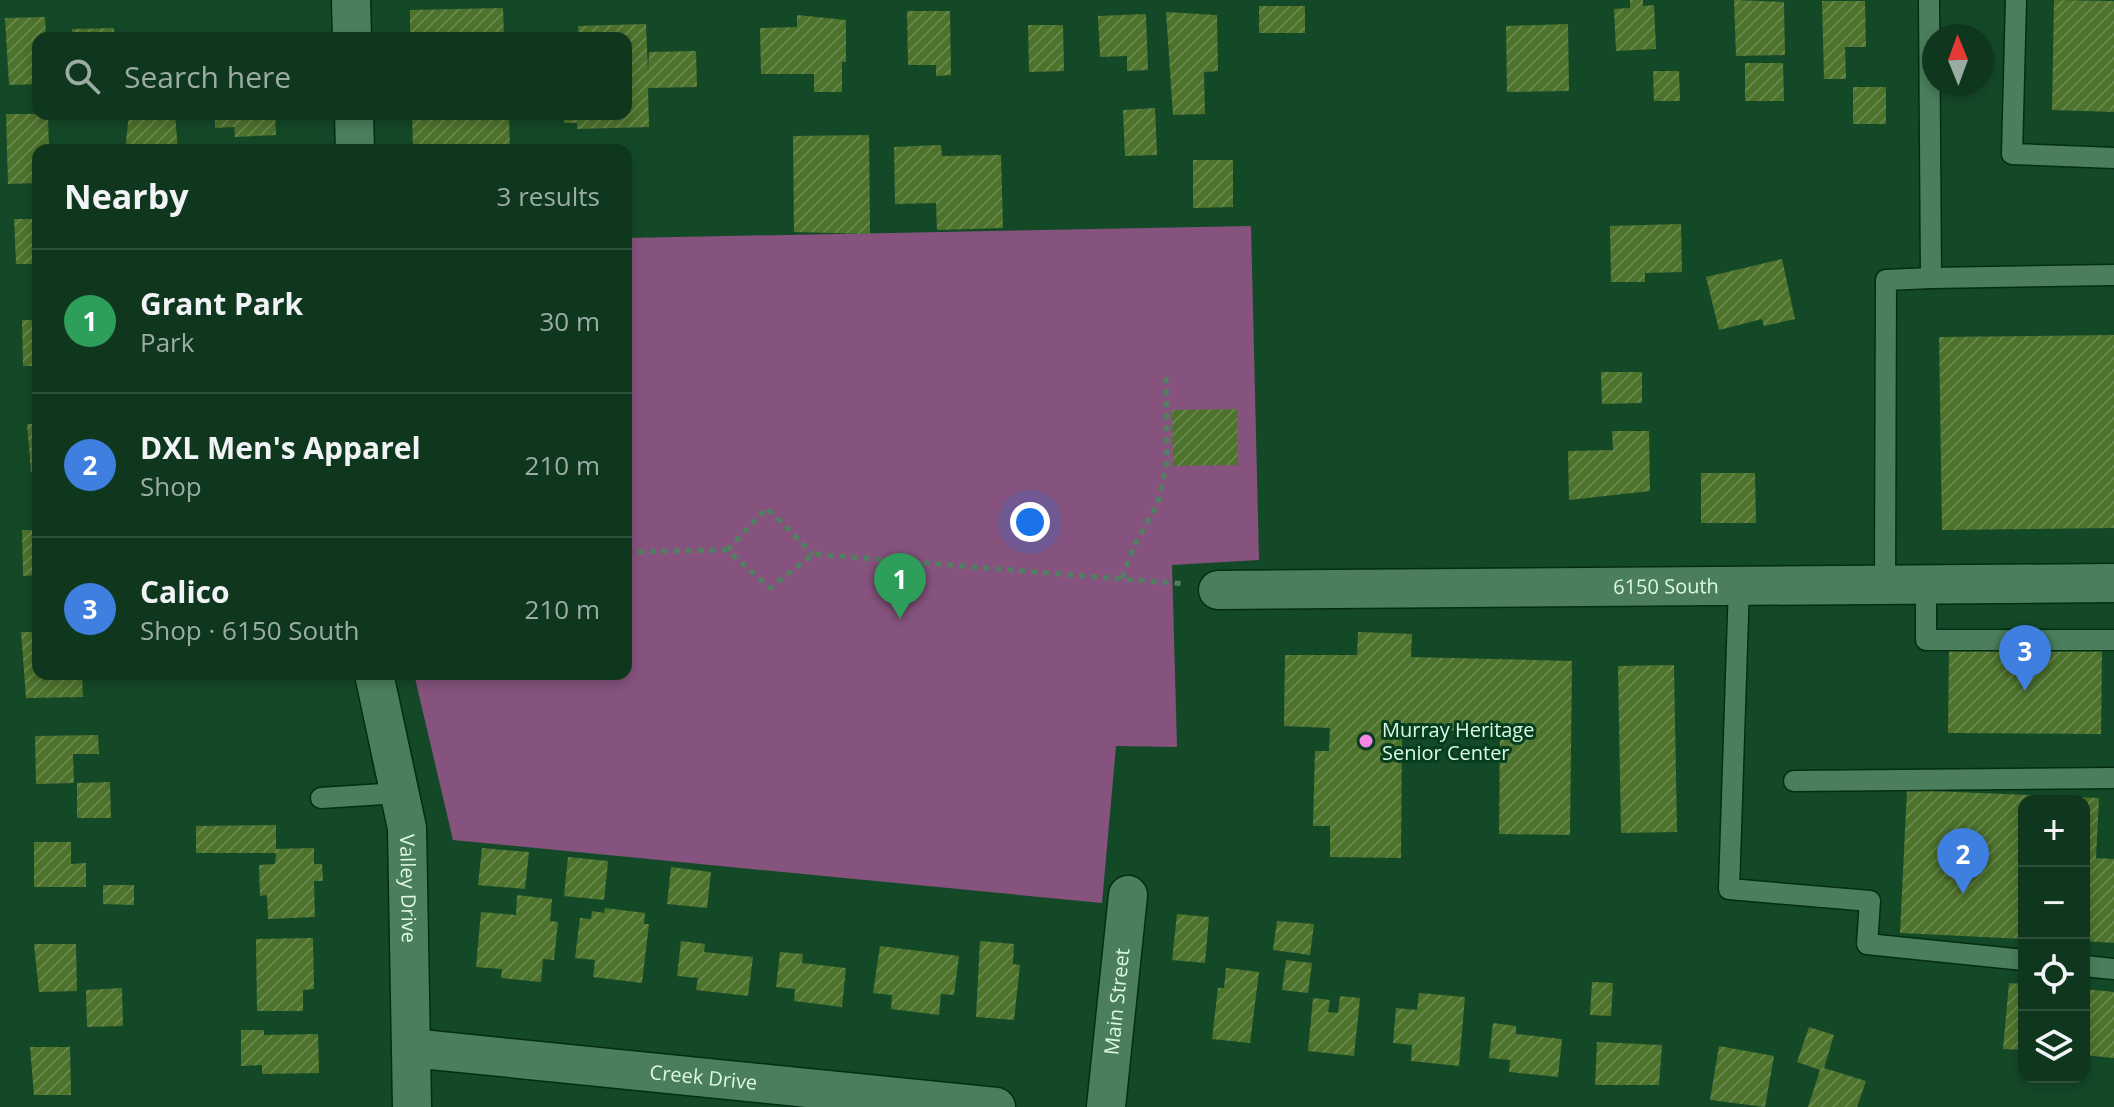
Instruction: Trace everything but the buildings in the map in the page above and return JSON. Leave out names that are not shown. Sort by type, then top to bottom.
[{"type":"street","points":[[351,0],[352,32]]},
{"type":"street","points":[[354,120],[355,144]]},
{"type":"street","name":"6150 South","points":[[1218,590],[2114,583]]},
{"type":"street","name":"Valley Drive","points":[[375,680],[407,828],[412,1107]]},
{"type":"street","name":"Main Street","points":[[1106,1107],[1128,895]]},
{"type":"street","name":"Creek Drive","points":[[411,1048],[996,1107]]},
{"type":"lane","points":[[1929,0],[1931,278]]},
{"type":"lane","points":[[2016,0],[2012,154],[2114,158]]},
{"type":"lane","points":[[1885,584],[1886,280],[2114,275]]},
{"type":"lane","points":[[1926,584],[1926,640],[2114,640]]},
{"type":"lane","points":[[1739,585],[1729,889],[1870,901],[1867,944],[2018,959]]},
{"type":"lane","points":[[1794,781],[2114,778]]},
{"type":"lane","points":[[321,798],[399,793]]},
{"type":"lane","points":[[2090,967],[2114,969]]},
{"type":"path","points":[[1122,578],[1161,489],[1167,462],[1166,377]]},
{"type":"path","points":[[727,550],[767,508],[813,554],[1180,583]]},
{"type":"path","points":[[632,552],[727,550],[770,588],[813,554]]},
{"type":"shaded area","points":[[1251,226],[1259,560],[1172,565],[1177,747],[1116,746],[1102,903],[453,840],[415,680],[632,680],[632,238]]},
{"type":"place","name":"Grant Park","points":[[900,619]]},
{"type":"place","name":"Calico","points":[[2025,691]]},
{"type":"place","name":"Murray Heritage Senior Center","points":[[1366,741]]},
{"type":"place","name":"DXL Men's Apparel","points":[[1963,894]]}]
